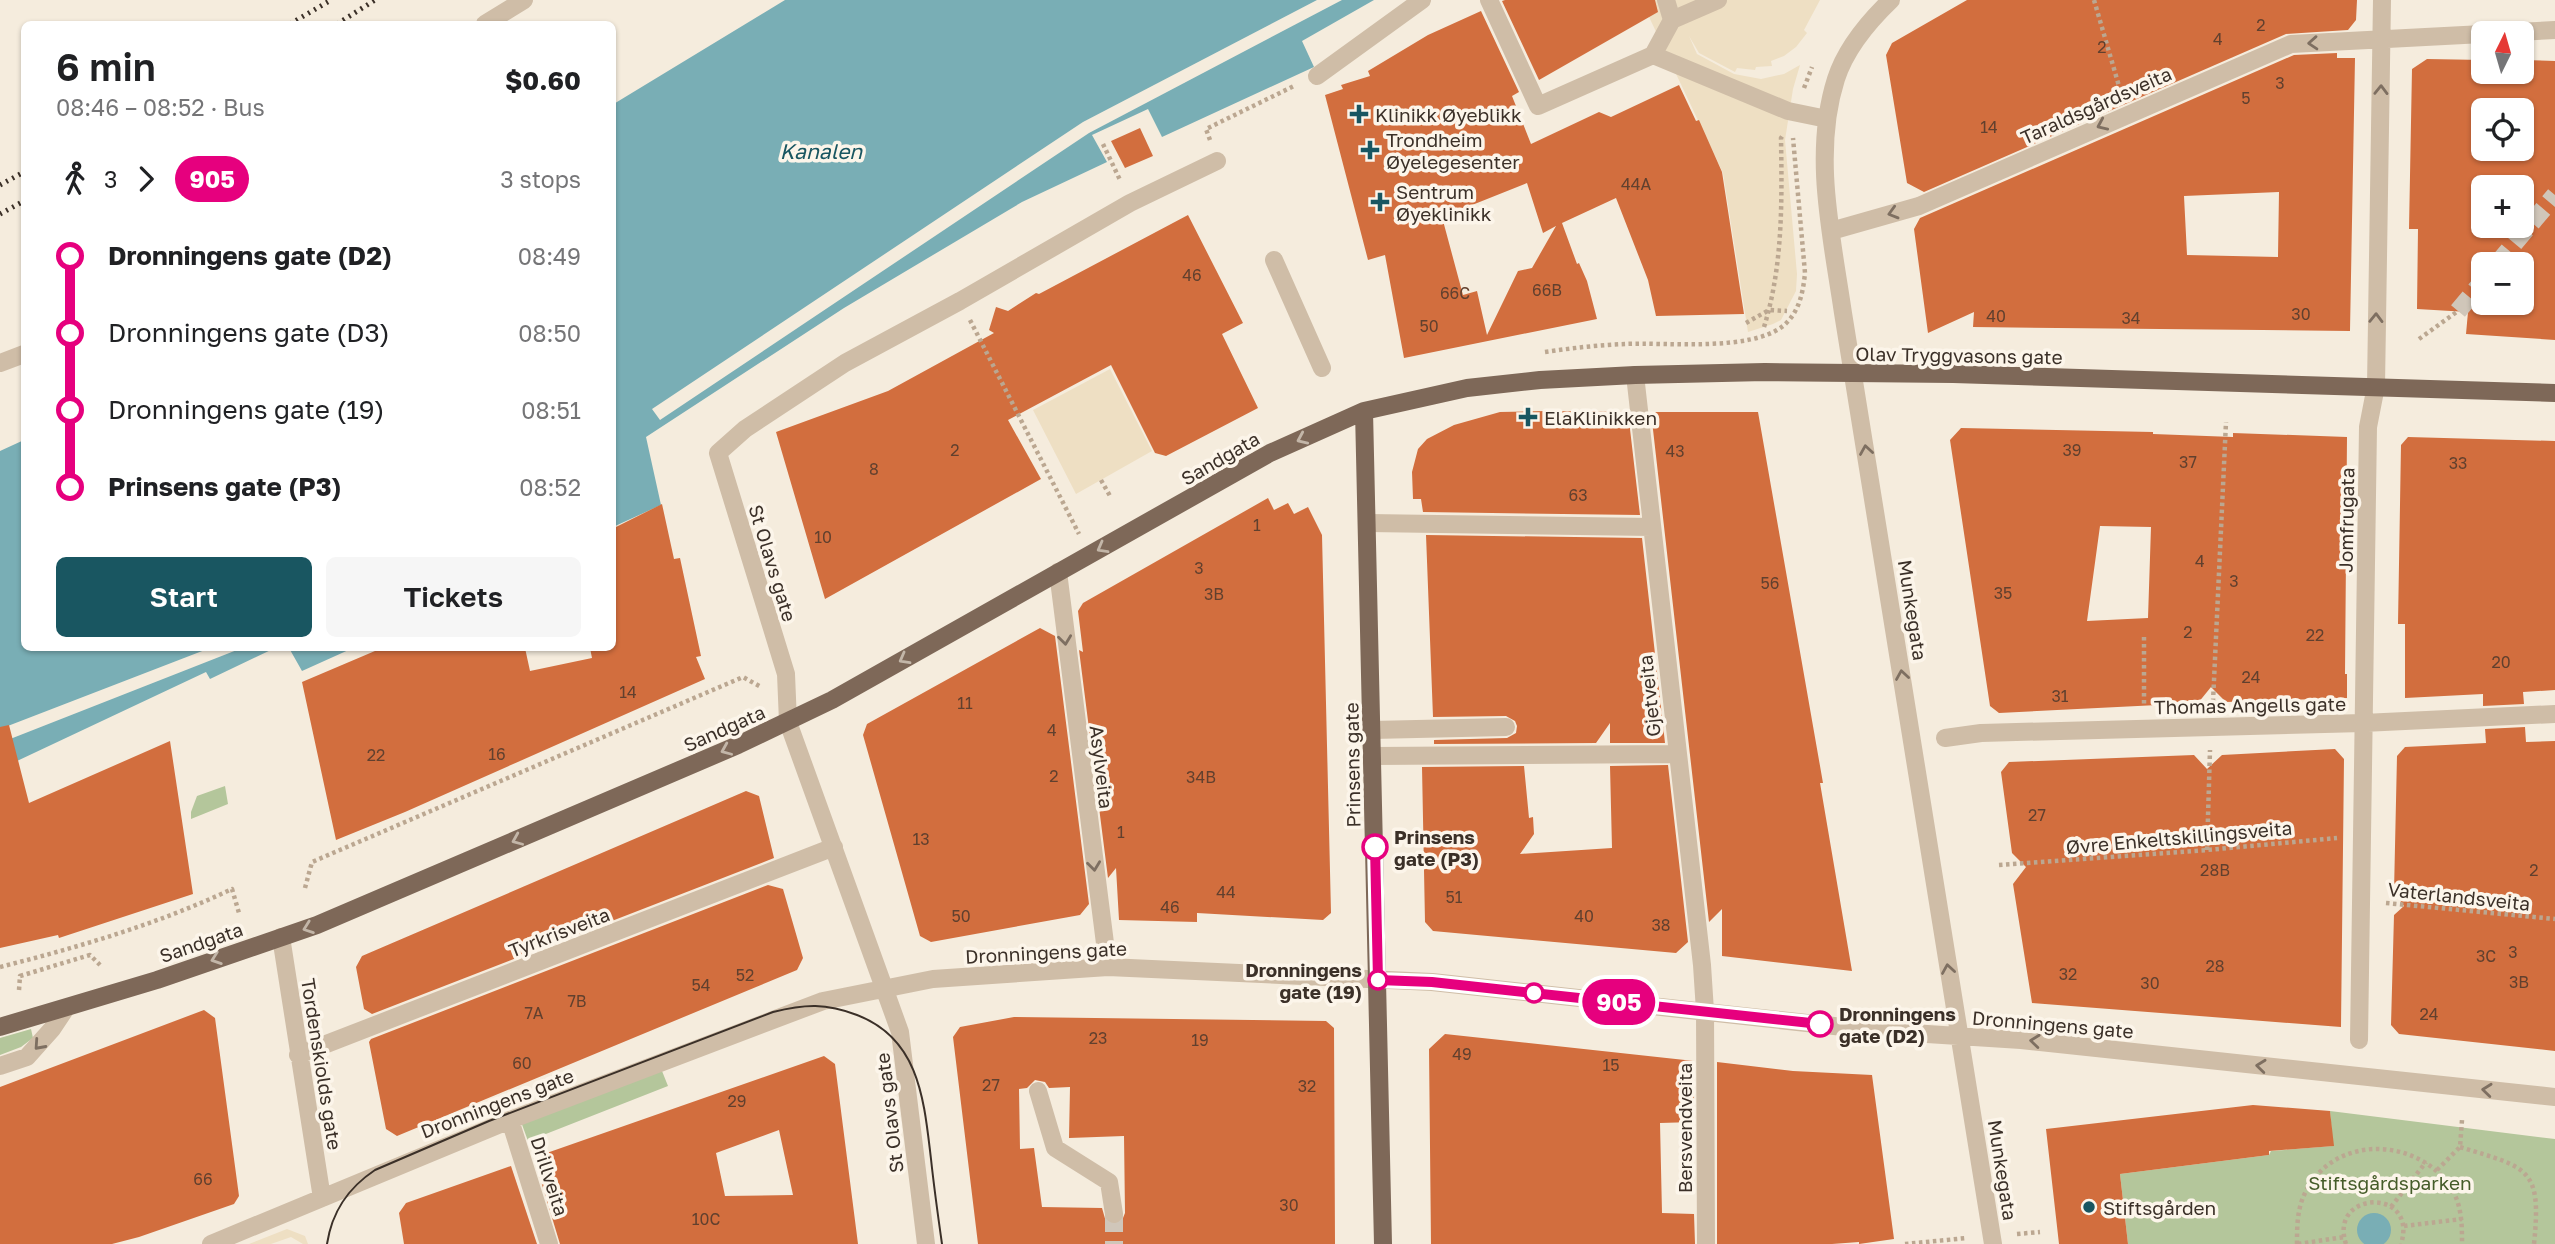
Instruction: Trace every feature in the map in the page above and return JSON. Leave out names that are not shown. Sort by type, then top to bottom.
[{"type":"main road","name":"Olav Tryggvasons gate","points":[[1364,411],[1467,388],[1540,380],[1765,372],[2376,386],[2555,393]]},
{"type":"main road","name":"Sandgata","points":[[0,1027],[66,1008],[330,920],[789,722],[1270,453],[1364,411]]},
{"type":"main road","name":"Prinsens gate","points":[[1364,411],[1383,1244]]},
{"type":"street","points":[[490,21],[524,0]]},
{"type":"street","points":[[1317,76],[1422,0]]},
{"type":"street","points":[[1489,0],[1538,106],[1653,55],[1672,20],[1718,0]]},
{"type":"street","points":[[1666,0],[1672,20]]},
{"type":"street","name":"Munkegata","points":[[1891,0],[1870,20],[1852,46],[1836,77],[1827,119],[1825,163],[1831,231],[1853,374],[1993,1244]]},
{"type":"street","name":"Jomfrugata","points":[[2359,1040],[2368,427],[2376,386],[2382,0]]},
{"type":"street","points":[[2534,31],[2555,30]]},
{"type":"street","name":"Taraldsgårdsveita","points":[[1831,231],[1919,206],[2291,44],[2471,35]]},
{"type":"street","points":[[1653,55],[1797,114],[1827,119]]},
{"type":"street","name":"St Olavs gate","points":[[926,1244],[900,1032],[789,722],[786,674],[718,453],[745,429],[845,363],[960,301],[1130,203],[1217,161]]},
{"type":"street","points":[[1274,260],[1322,368]]},
{"type":"street","points":[[0,363],[21,355]]},
{"type":"street","name":"Gjetveita","points":[[1636,375],[1705,1011]]},
{"type":"street","points":[[1368,523],[1651,527]]},
{"type":"street","name":"Asylveita","points":[[1058,572],[1108,967]]},
{"type":"street","name":"Thomas Angells gate","points":[[1945,738],[1981,733],[2363,723],[2555,713]]},
{"type":"street","points":[[1372,730],[1506,727]]},
{"type":"street","points":[[1373,755],[1677,754]]},
{"type":"street","name":"Tyrkrisveita","points":[[298,1055],[834,847]]},
{"type":"street","name":"Tordenskiolds gate","points":[[281,937],[322,1198]]},
{"type":"street","name":"Dronningens gate","points":[[211,1244],[509,1120],[823,1001],[933,979],[1108,967],[1432,982],[1880,1031],[2021,1040],[2555,1097]]},
{"type":"street","points":[[0,1066],[27,1058],[66,1008]]},
{"type":"street","name":"Bersvendveita","points":[[1705,1011],[1706,1244]]},
{"type":"street","points":[[1038,1091],[1055,1149],[1109,1182],[1114,1214]]},
{"type":"street","name":"Drillveita","points":[[509,1120],[549,1244]]},
{"type":"path","points":[[2094,0],[2127,114]]},
{"type":"path","points":[[1217,161],[1206,129],[1317,76]]},
{"type":"path","points":[[1764,327],[1769,310],[1782,220],[1781,138],[1797,114]]},
{"type":"path","points":[[1104,144],[1130,203]]},
{"type":"path","points":[[960,301],[1090,555]]},
{"type":"path","points":[[1746,323],[1769,310],[1787,311]]},
{"type":"path","points":[[2420,339],[2458,311]]},
{"type":"path","points":[[2218,605],[2226,422]]},
{"type":"path","points":[[1101,480],[1110,496]]},
{"type":"path","points":[[2144,637],[2144,728]]},
{"type":"path","points":[[305,888],[312,862],[743,677],[761,687]]},
{"type":"path","name":"Øvre Enkeltskillingsveita","points":[[1999,865],[2207,850],[2361,835]]},
{"type":"path","points":[[0,967],[61,952],[189,909],[232,889],[239,913]]},
{"type":"path","name":"Vaterlandsveita","points":[[2360,900],[2555,919]]},
{"type":"path","points":[[61,952],[64,963]]},
{"type":"path","points":[[19,990],[20,976],[90,955],[100,965]]},
{"type":"path","points":[[2437,1170],[2460,1147],[2462,1120]]},
{"type":"path","points":[[2460,1147],[2511,1163],[2532,1182],[2537,1196],[2534,1244]]},
{"type":"path","points":[[2344,1237],[2297,1244],[2297,1217],[2306,1190],[2323,1169],[2347,1154],[2374,1148],[2401,1151],[2437,1170],[2453,1192],[2462,1219],[2462,1244]]},
{"type":"path","points":[[2391,1207],[2426,1162]]},
{"type":"path","points":[[2346,1244],[2344,1237],[2347,1218],[2362,1204],[2382,1202],[2397,1212],[2404,1226],[2402,1244]]},
{"type":"path","points":[[2404,1226],[2462,1219]]},
{"type":"path","points":[[1905,1244],[1914,1243]]},
{"type":"green space","points":[[225,786],[228,804],[191,819],[197,796]]},
{"type":"green space","points":[[31,1029],[33,1038],[21,1047],[0,1055],[0,1038]]},
{"type":"green space","points":[[660,1066],[668,1086],[528,1141],[520,1119]]},
{"type":"green space","name":"Stiftsgårdsparken","points":[[2330,1111],[2555,1139],[2555,1244],[2128,1244],[2120,1174],[2269,1155],[2271,1151],[2333,1146]]},
{"type":"shaded area","points":[[1641,0],[1820,0],[1804,30],[1807,33],[1796,47],[1771,61],[1772,66],[1756,67],[1755,70],[1737,68],[1735,72],[1699,53],[1689,36],[1697,54],[1734,74],[1761,79],[1784,74],[1800,65],[1793,89],[1785,140],[1797,274],[1796,291],[1781,320],[1773,324],[1748,332],[1723,173]]},
{"type":"shaded area","points":[[1110,369],[1152,451],[1076,494],[1033,410]]},
{"type":"shaded area","points":[[287,1229],[305,1236],[308,1244],[291,1237],[271,1244],[249,1244]]},
{"type":"water","name":"Kanalen","points":[[785,0],[1374,0],[1302,41],[1314,67],[1162,137],[1148,109],[1092,135],[1107,162],[1022,202],[844,308],[646,437],[661,505],[616,526],[616,103]]},
{"type":"water","points":[[21,441],[21,651],[269,651],[210,679],[206,672],[17,761],[0,774],[0,451]]},
{"type":"water","points":[[291,651],[346,651],[302,671]]},
{"type":"water","points":[[2374,1213],[2386,1218],[2389,1236],[2386,1242],[2380,1245],[2362,1242],[2357,1230],[2362,1218]]},
{"type":"pier","points":[[1317,0],[1342,0],[1089,133],[660,420],[652,409],[1083,122]]},
{"type":"pier","points":[[202,651],[234,651],[0,743],[0,729]]},
{"type":"building","points":[[1655,0],[1658,12],[1539,80],[1502,1]]},
{"type":"building","points":[[1967,0],[2357,0],[2356,20],[2348,30],[2286,34],[1924,192],[1907,183],[1886,55],[1892,43]]},
{"type":"building","points":[[1481,11],[1519,92],[1512,96],[1531,144],[1599,112],[1611,117],[1679,85],[1696,121],[1699,120],[1722,172],[1744,314],[1656,316],[1648,280],[1616,198],[1562,223],[1577,264],[1579,263],[1587,281],[1597,319],[1404,358],[1385,255],[1368,260],[1325,95],[1343,89],[1341,85],[1370,76],[1368,71],[1428,35]],"holes":[[[1527,183],[1543,233],[1556,226],[1532,268],[1518,271],[1487,335],[1477,291],[1463,295],[1442,217]]]},
{"type":"building","points":[[2337,53],[2337,58],[2355,58],[2350,331],[1973,327],[1974,312],[1928,333],[1914,229],[1920,218],[2294,55]],"holes":[[[2279,192],[2278,257],[2187,255],[2184,196]]]},
{"type":"building","points":[[2427,59],[2471,60],[2471,84],[2534,84],[2534,60],[2555,61],[2555,340],[2466,334],[2468,312],[2417,309],[2418,229],[2409,229],[2412,69]]},
{"type":"building","points":[[1140,128],[1153,156],[1125,168],[1111,141]]},
{"type":"building","points":[[1188,215],[1243,323],[1222,334],[1258,408],[1166,456],[1155,453],[1111,365],[1008,420],[1041,479],[825,599],[776,432],[888,391],[994,333],[989,330],[996,307],[1008,311],[1036,293],[1039,294]]},
{"type":"building","points":[[1500,412],[1628,412],[1640,515],[1423,512],[1421,499],[1413,499],[1412,472],[1418,449],[1427,439],[1454,425]]},
{"type":"building","points":[[1651,412],[1758,412],[1823,783],[1820,783],[1852,971],[1722,956],[1722,909],[1709,922]]},
{"type":"building","points":[[1961,428],[2153,432],[2233,437],[2233,433],[2347,437],[2347,698],[2226,702],[2211,687],[2198,703],[1999,713],[1990,706],[1950,440]],"holes":[[[2100,526],[2151,527],[2148,618],[2087,621]]]},
{"type":"building","points":[[2408,437],[2555,441],[2555,690],[2523,692],[2524,704],[2483,706],[2483,694],[2405,698],[2405,624],[2398,624],[2401,445]]},
{"type":"building","points":[[1268,498],[1274,510],[1288,503],[1294,514],[1308,507],[1322,535],[1331,913],[1323,920],[1197,913],[1197,922],[1119,920],[1116,868],[1108,878],[1079,650],[1083,652],[1078,611],[1083,603]]},
{"type":"building","points":[[662,504],[674,559],[680,558],[701,656],[696,657],[705,679],[336,840],[302,682],[375,651],[526,651],[530,671],[592,658],[591,651],[616,651],[616,527]]},
{"type":"building","points":[[1426,535],[1642,538],[1665,743],[1610,743],[1610,723],[1596,743],[1434,744],[1434,740],[1507,738],[1516,733],[1517,726],[1515,721],[1506,716],[1433,717]]},
{"type":"building","points":[[1040,628],[1055,636],[1089,904],[1080,915],[931,942],[920,936],[863,735],[867,724]]},
{"type":"building","points":[[9,725],[29,803],[170,741],[193,894],[59,938],[58,935],[0,948],[0,727]]},
{"type":"building","points":[[2525,727],[2526,742],[2555,741],[2555,1051],[2399,1034],[2391,1025],[2394,915],[2404,906],[2394,892],[2397,756],[2405,747],[2486,743],[2485,729]]},
{"type":"building","points":[[2335,749],[2344,759],[2341,1027],[2032,1003],[2013,884],[2026,867],[2012,853],[2001,772],[2009,762],[2194,755],[2207,769],[2222,755]]},
{"type":"building","points":[[1668,765],[1688,942],[1676,953],[1433,931],[1425,922],[1422,767],[1524,766],[1529,818],[1533,817],[1534,834],[1520,854],[1612,848],[1610,766]]},
{"type":"building","points":[[746,791],[759,796],[774,858],[372,1014],[364,1009],[356,967],[362,956]]},
{"type":"building","points":[[768,885],[783,889],[803,958],[797,970],[397,1136],[386,1129],[369,1042],[371,1039]]},
{"type":"building","points":[[204,1010],[215,1018],[239,1196],[234,1204],[112,1244],[0,1244],[0,1087]]},
{"type":"building","points":[[1014,1017],[1326,1021],[1334,1028],[1335,1244],[978,1244],[953,1037],[960,1027]],"holes":[[[1035,1080],[1045,1082],[1049,1088],[1070,1087],[1069,1138],[1124,1136],[1125,1213],[1121,1223],[1115,1225],[1106,1222],[1102,1208],[1042,1207],[1034,1148],[1020,1149],[1019,1089],[1027,1088]]]},
{"type":"building","points":[[1445,1034],[1694,1061],[1694,1122],[1660,1123],[1662,1213],[1694,1214],[1695,1244],[1431,1244],[1429,1049]]},
{"type":"building","points":[[824,1056],[835,1064],[858,1244],[560,1244],[537,1168],[541,1155]],"holes":[[[779,1130],[793,1195],[725,1196],[716,1153]]]},
{"type":"building","points":[[1717,1062],[1793,1071],[1872,1075],[1894,1239],[1859,1244],[1717,1244]]},
{"type":"building","name":"Stiftsgården","points":[[2253,1105],[2330,1111],[2334,1146],[2269,1151],[2269,1155],[2120,1174],[2128,1244],[2059,1244],[2046,1129]]},
{"type":"building","points":[[511,1166],[537,1244],[404,1244],[399,1213],[406,1203]]},
{"type":"tunnel","points":[[2507,252],[2555,195]]},
{"type":"tunnel","points":[[2458,311],[2471,295]]},
{"type":"tunnel","points":[[1114,1214],[1114,1244]]},
{"type":"tram line","points":[[327,1244],[333,1221],[343,1201],[375,1170],[489,1121],[773,1012],[815,1006],[846,1011],[878,1026],[894,1039],[906,1056],[921,1094],[942,1244]]},
{"type":"railway","points":[[295,21],[331,0]]},
{"type":"railway","points":[[342,21],[375,0]]},
{"type":"railway","points":[[0,185],[21,174]]},
{"type":"railway","points":[[0,214],[21,203]]},
{"type":"bus line","name":"905","points":[[1375,847],[1378,980],[1432,982],[1820,1024]]},
{"type":"place","name":"Klinikk Øyeblikk","points":[[1359,114]]},
{"type":"place","name":"Trondheim Øyelegesenter","points":[[1370,150]]},
{"type":"place","name":"Sentrum Øyeklinikk","points":[[1380,202]]},
{"type":"place","name":"ElaKlinikken","points":[[1528,417]]},
{"type":"place","name":"Prinsens gate (P3)","points":[[1375,847]]},
{"type":"place","name":"Dronningens gate (19)","points":[[1378,980]]},
{"type":"place","name":"Dronningens gate (D2)","points":[[1820,1024]]},
{"type":"place","name":"Stiftsgården","points":[[2089,1207]]}]
